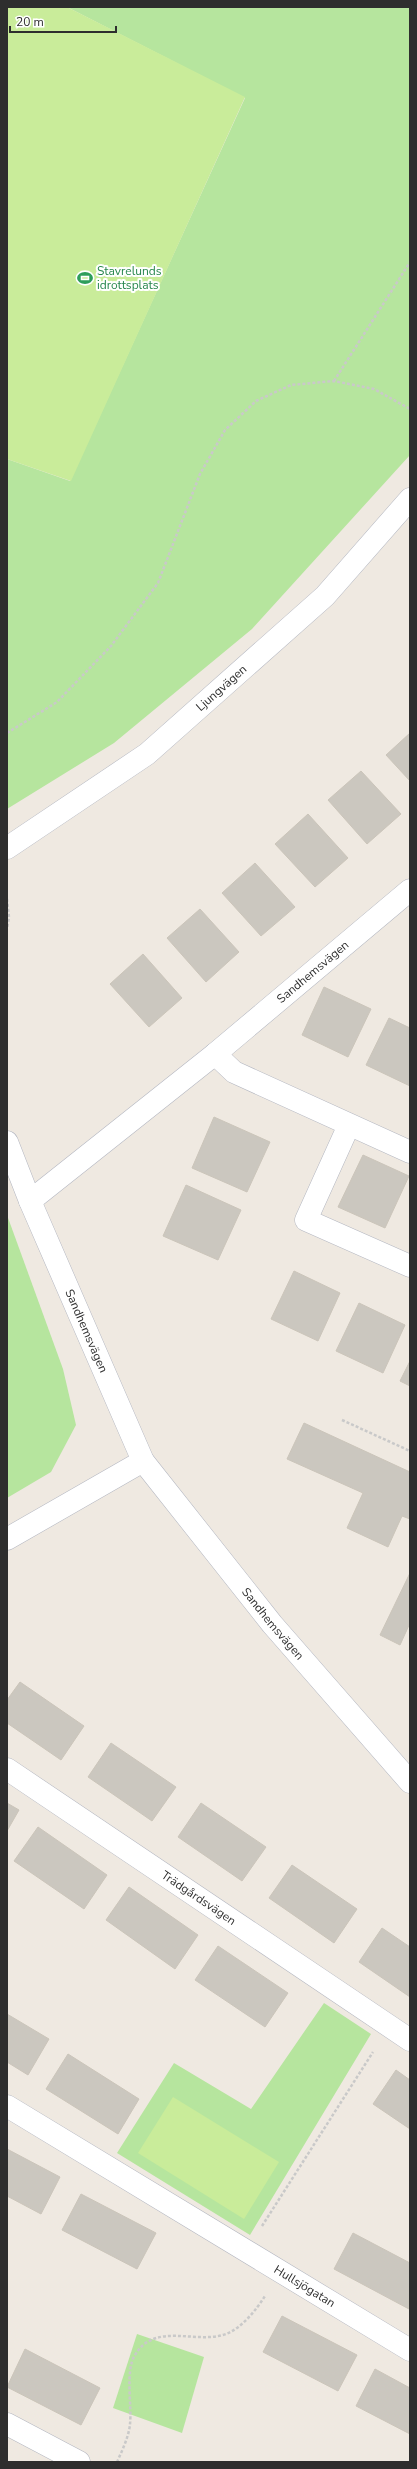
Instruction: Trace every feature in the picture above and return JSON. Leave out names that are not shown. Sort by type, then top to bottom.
[{"type":"street","name":"Ljungvägen","points":[[7,848],[147,754],[325,596],[410,499]]},
{"type":"street","name":"Sandhemsvägen","points":[[30,1201],[215,1054],[410,890]]},
{"type":"street","points":[[215,1054],[234,1072],[410,1152]]},
{"type":"street","points":[[349,1125],[306,1220],[410,1266]]},
{"type":"street","name":"Sandhemsvägen","points":[[7,1142],[30,1201],[143,1461],[272,1624],[410,1782]]},
{"type":"street","points":[[7,1539],[143,1461]]},
{"type":"street","name":"Trädgårdsvägen","points":[[7,1769],[390,2026]]},
{"type":"street","points":[[390,2026],[410,2040]]},
{"type":"street","name":"Hullsjögatan","points":[[7,2106],[410,2350]]},
{"type":"street","points":[[7,2424],[79,2462]]},
{"type":"path","points":[[334,381],[410,262]]},
{"type":"path","points":[[7,733],[57,702],[111,646],[158,583],[200,474],[225,430],[256,401],[291,385],[334,381],[374,389],[410,409]]},
{"type":"path","points":[[7,899],[10,918],[7,929]]},
{"type":"path","points":[[342,1420],[410,1451]]},
{"type":"path","points":[[246,2250],[390,2026]]},
{"type":"path","points":[[117,2462],[130,2426],[130,2370],[134,2355],[148,2341],[162,2336],[182,2335],[206,2337],[226,2334],[241,2325],[259,2305],[281,2271]]},
{"type":"green space","name":"Stavrelunds idrottsplats","points":[[7,7],[67,7],[245,97],[71,481],[7,459]]},
{"type":"green space","points":[[67,7],[410,7],[410,455],[252,629],[114,743],[7,809],[7,459],[70,481],[245,98]]},
{"type":"green space","points":[[7,1215],[63,1369],[76,1425],[51,1472],[7,1498]]},
{"type":"green space","points":[[324,2003],[371,2034],[250,2235],[117,2153],[174,2063],[251,2109]]},
{"type":"green space","points":[[173,2097],[279,2162],[244,2219],[138,2153]]},
{"type":"green space","points":[[137,2334],[204,2357],[182,2433],[113,2408]]},
{"type":"building","points":[[410,733],[410,781],[386,755]]},
{"type":"building","points":[[361,771],[401,814],[367,844],[328,800]]},
{"type":"building","points":[[308,814],[348,858],[315,887],[275,844]]},
{"type":"building","points":[[255,863],[295,907],[261,936],[222,893]]},
{"type":"building","points":[[200,909],[239,952],[206,982],[167,938]]},
{"type":"building","points":[[143,954],[182,998],[149,1027],[110,984]]},
{"type":"building","points":[[324,987],[371,1009],[348,1057],[302,1035]]},
{"type":"building","points":[[389,1018],[410,1028],[410,1086],[366,1065]]},
{"type":"building","points":[[214,1117],[270,1142],[247,1192],[192,1168]]},
{"type":"building","points":[[363,1155],[409,1176],[385,1228],[338,1207]]},
{"type":"building","points":[[186,1185],[241,1210],[218,1260],[163,1236]]},
{"type":"building","points":[[294,1271],[340,1293],[318,1341],[271,1319]]},
{"type":"building","points":[[359,1303],[405,1325],[383,1373],[336,1351]]},
{"type":"building","points":[[410,1361],[410,1386],[400,1381]]},
{"type":"building","points":[[304,1423],[410,1472],[410,1519],[402,1516],[388,1547],[347,1528],[363,1493],[287,1459]]},
{"type":"building","points":[[410,1573],[410,1623],[400,1645],[380,1635]]},
{"type":"building","points":[[20,1682],[84,1726],[61,1760],[7,1723],[7,1700]]},
{"type":"building","points":[[111,1743],[176,1787],[152,1821],[88,1777]]},
{"type":"building","points":[[7,1803],[19,1810],[7,1831]]},
{"type":"building","points":[[201,1803],[266,1847],[242,1881],[178,1837]]},
{"type":"building","points":[[38,1827],[107,1875],[84,1909],[14,1861]]},
{"type":"building","points":[[292,1865],[357,1909],[334,1943],[269,1898]]},
{"type":"building","points":[[129,1887],[198,1935],[175,1969],[106,1920]]},
{"type":"building","points":[[382,1928],[410,1947],[410,1997],[359,1962]]},
{"type":"building","points":[[218,1946],[288,1993],[265,2027],[195,1980]]},
{"type":"building","points":[[7,2014],[49,2039],[28,2075],[7,2062]]},
{"type":"building","points":[[68,2054],[139,2099],[118,2134],[46,2089]]},
{"type":"building","points":[[396,2070],[410,2080],[410,2129],[373,2104]]},
{"type":"building","points":[[7,2149],[60,2177],[41,2214],[7,2196]]},
{"type":"building","points":[[81,2194],[156,2233],[137,2269],[62,2230]]},
{"type":"building","points":[[353,2233],[410,2263],[409,2309],[334,2269]]},
{"type":"building","points":[[282,2316],[357,2355],[338,2391],[263,2352]]},
{"type":"building","points":[[25,2349],[100,2388],[81,2425],[7,2387]]},
{"type":"building","points":[[375,2369],[410,2388],[410,2434],[356,2406]]},
{"type":"place","name":"Stavrelunds idrottsplats","points":[[85,278]]}]
